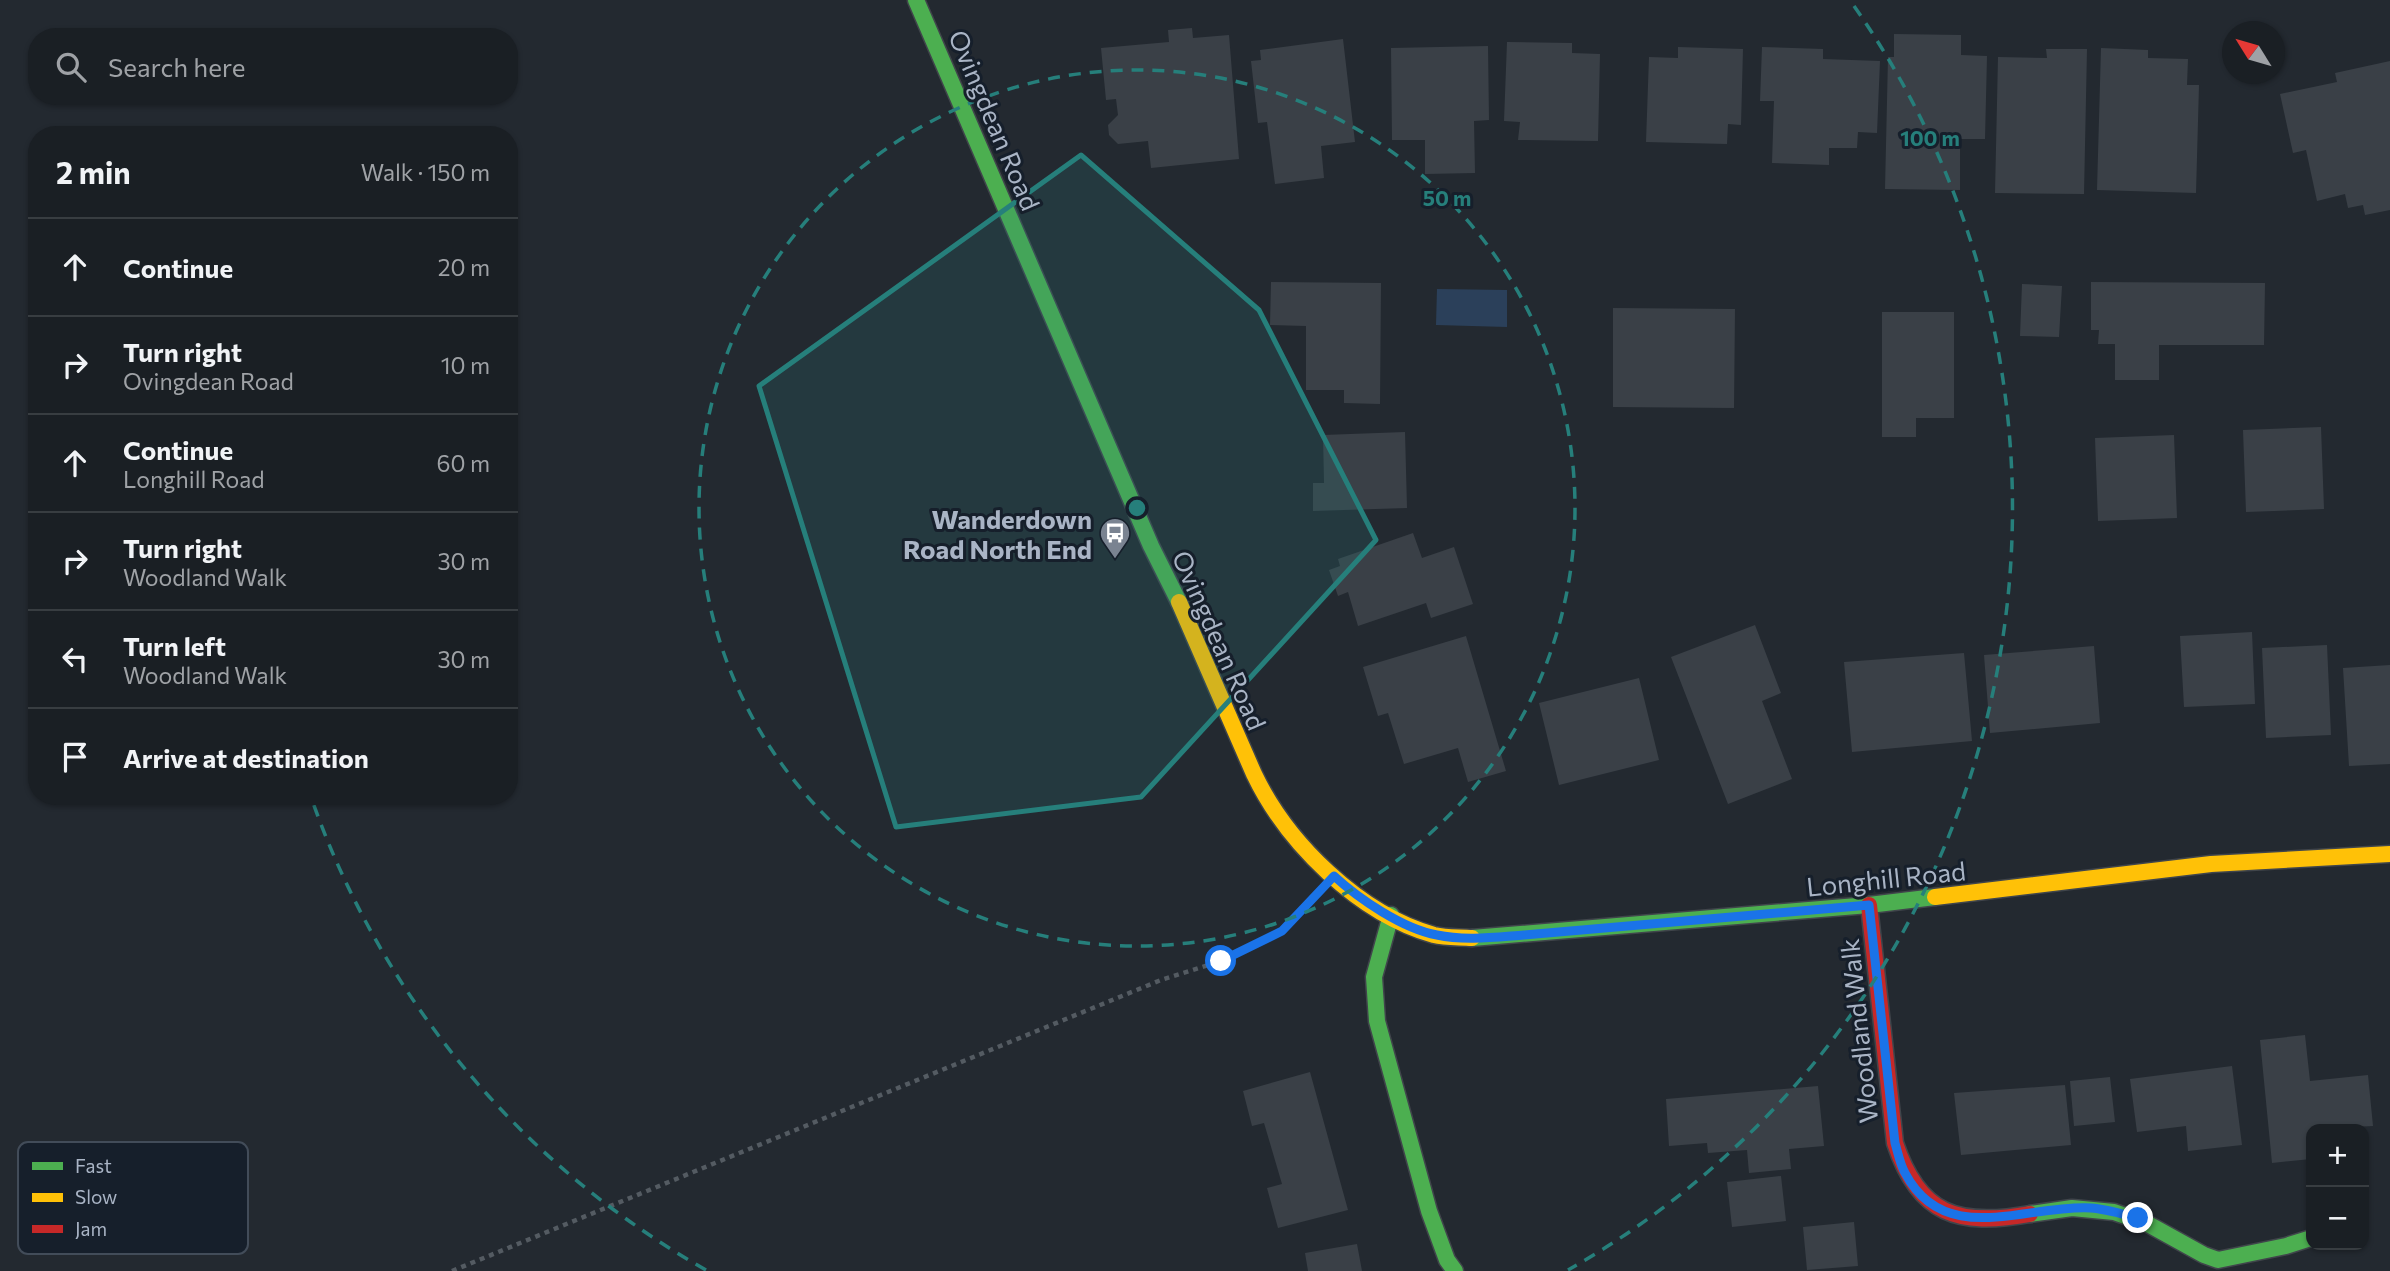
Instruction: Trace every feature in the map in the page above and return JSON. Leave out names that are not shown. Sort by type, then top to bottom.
[{"type":"street","name":"Ovingdean Road","points":[[916,0],[1151,546],[1180,602],[1249,765],[1274,811],[1302,845],[1364,901],[1391,915]]},
{"type":"street","name":"Longhill Road","points":[[1391,915],[1412,928],[1438,936],[1478,938],[1869,905],[2211,864],[2390,854]]},
{"type":"street","name":"Woodland Walk","points":[[1869,905],[1895,1143],[1904,1172],[1916,1190],[1931,1203],[1966,1218],[1998,1219],[2057,1209],[2091,1208],[2108,1211],[2138,1218],[2216,1260],[2306,1240]]},
{"type":"street","points":[[1391,915],[1374,977],[1377,1021],[1429,1211],[1447,1260],[1455,1271]]},
{"type":"path","points":[[453,1271],[1161,980],[1221,961],[1282,931],[1334,876]]},
{"type":"highlighted area","points":[[1081,155],[1259,310],[1376,540],[1141,797],[896,827],[759,386]]},
{"type":"water","points":[[1437,289],[1507,290],[1507,327],[1436,325]]},
{"type":"building","points":[[1192,28],[1193,38],[1229,35],[1239,159],[1151,168],[1148,141],[1118,144],[1109,135],[1108,125],[1118,115],[1116,99],[1106,100],[1101,48],[1169,42],[1168,30]]},
{"type":"building","points":[[1894,34],[1961,35],[1961,55],[1987,56],[1985,139],[1960,139],[1960,190],[1885,189],[1888,57],[1894,57]]},
{"type":"building","points":[[1343,39],[1355,142],[1321,146],[1324,178],[1275,184],[1267,122],[1258,123],[1251,61],[1261,60],[1260,50]]},
{"type":"building","points":[[1507,42],[1572,43],[1572,53],[1600,54],[1598,141],[1518,140],[1520,122],[1504,121]]},
{"type":"building","points":[[1488,46],[1489,120],[1474,121],[1475,173],[1425,174],[1425,140],[1392,140],[1391,48]]},
{"type":"building","points":[[1678,47],[1743,49],[1741,125],[1728,124],[1727,144],[1646,142],[1649,57],[1678,58]]},
{"type":"building","points":[[1762,47],[1823,49],[1823,59],[1880,61],[1877,133],[1858,132],[1857,148],[1829,148],[1829,165],[1772,163],[1774,101],[1760,101]]},
{"type":"building","points":[[2101,48],[2148,50],[2148,58],[2188,59],[2187,85],[2199,85],[2196,193],[2097,190]]},
{"type":"building","points":[[2046,49],[2087,49],[2084,194],[1995,193],[1998,57],[2047,58]]},
{"type":"building","points":[[2390,61],[2390,210],[2365,215],[2363,205],[2348,208],[2345,194],[2317,201],[2306,150],[2293,153],[2280,94],[2337,82],[2335,73]]},
{"type":"building","points":[[1271,282],[1381,283],[1380,404],[1344,403],[1344,390],[1306,390],[1306,326],[1270,325]]},
{"type":"building","points":[[2091,282],[2265,283],[2264,345],[2159,345],[2159,380],[2115,380],[2115,344],[2098,344],[2099,330],[2091,330]]},
{"type":"building","points":[[2022,284],[2062,286],[2059,337],[2020,336]]},
{"type":"building","points":[[1613,308],[1735,309],[1734,408],[1613,407]]},
{"type":"building","points":[[1882,312],[1954,312],[1954,418],[1916,418],[1916,437],[1882,437]]},
{"type":"building","points":[[2321,427],[2324,509],[2246,512],[2243,430]]},
{"type":"building","points":[[1405,432],[1407,508],[1313,511],[1313,483],[1324,483],[1323,435]]},
{"type":"building","points":[[2174,435],[2177,518],[2098,521],[2095,438]]},
{"type":"building","points":[[1413,533],[1422,558],[1454,547],[1473,604],[1431,618],[1426,603],[1358,626],[1348,592],[1338,596],[1329,570],[1340,566],[1338,559]]},
{"type":"building","points":[[1755,625],[1781,693],[1762,701],[1792,779],[1728,804],[1671,657]]},
{"type":"building","points":[[2252,632],[2255,704],[2184,707],[2180,636]]},
{"type":"building","points":[[1466,636],[1506,771],[1468,782],[1458,748],[1404,764],[1388,713],[1378,716],[1363,667]]},
{"type":"building","points":[[2327,645],[2331,735],[2266,738],[2262,648]]},
{"type":"building","points":[[2094,646],[2100,723],[1990,733],[1984,655]]},
{"type":"building","points":[[1964,653],[1972,741],[1852,752],[1844,662]]},
{"type":"building","points":[[2390,665],[2390,764],[2349,766],[2343,668]]},
{"type":"building","points":[[1639,678],[1659,760],[1559,785],[1539,703]]},
{"type":"building","points":[[2305,1035],[2310,1081],[2368,1075],[2373,1126],[2306,1124],[2306,1160],[2272,1163],[2260,1040]]},
{"type":"building","points":[[2232,1066],[2242,1145],[2188,1151],[2186,1126],[2137,1132],[2130,1079]]},
{"type":"building","points":[[1310,1072],[1348,1210],[1278,1228],[1267,1188],[1282,1184],[1264,1123],[1252,1126],[1243,1091]]},
{"type":"building","points":[[2110,1077],[2115,1122],[2074,1126],[2070,1081]]},
{"type":"building","points":[[2065,1085],[2071,1145],[1961,1155],[1954,1093]]},
{"type":"building","points":[[1818,1086],[1824,1146],[1789,1149],[1791,1169],[1749,1173],[1747,1150],[1708,1153],[1707,1143],[1669,1146],[1666,1099]]},
{"type":"building","points":[[1781,1176],[1786,1221],[1732,1227],[1727,1182]]},
{"type":"building","points":[[1854,1222],[1858,1266],[1807,1270],[1803,1227]]},
{"type":"building","points":[[1357,1244],[1362,1271],[1308,1271],[1305,1253]]},
{"type":"traffic: fast","points":[[916,0],[1151,546],[1179,602]]},
{"type":"traffic: fast","points":[[1472,938],[1869,905],[1935,897]]},
{"type":"traffic: fast","points":[[1391,915],[1374,977],[1377,1021],[1429,1211],[1447,1260],[1455,1271]]},
{"type":"traffic: fast","points":[[2030,1214],[2072,1208],[2114,1212],[2148,1224],[2218,1260],[2306,1240]]},
{"type":"traffic: slow","points":[[1179,602],[1254,774],[1268,800],[1306,850],[1328,873],[1379,911],[1434,935],[1472,938]]},
{"type":"traffic: slow","points":[[1935,897],[2211,864],[2390,854]]},
{"type":"traffic: jam","points":[[1869,905],[1895,1143],[1905,1167],[1929,1201],[1945,1210],[1982,1219],[2030,1214]]},
{"type":"place","name":"Wanderdown Road North End","points":[[1115,560]]},
{"type":"route","points":[[1221,961],[1282,931],[1334,876],[1364,901],[1412,928],[1438,936],[1478,938],[1524,935],[1869,905],[1895,1143],[1904,1172],[1916,1190],[1947,1212],[1966,1218],[1998,1219],[2057,1209],[2091,1208],[2138,1218]]}]
